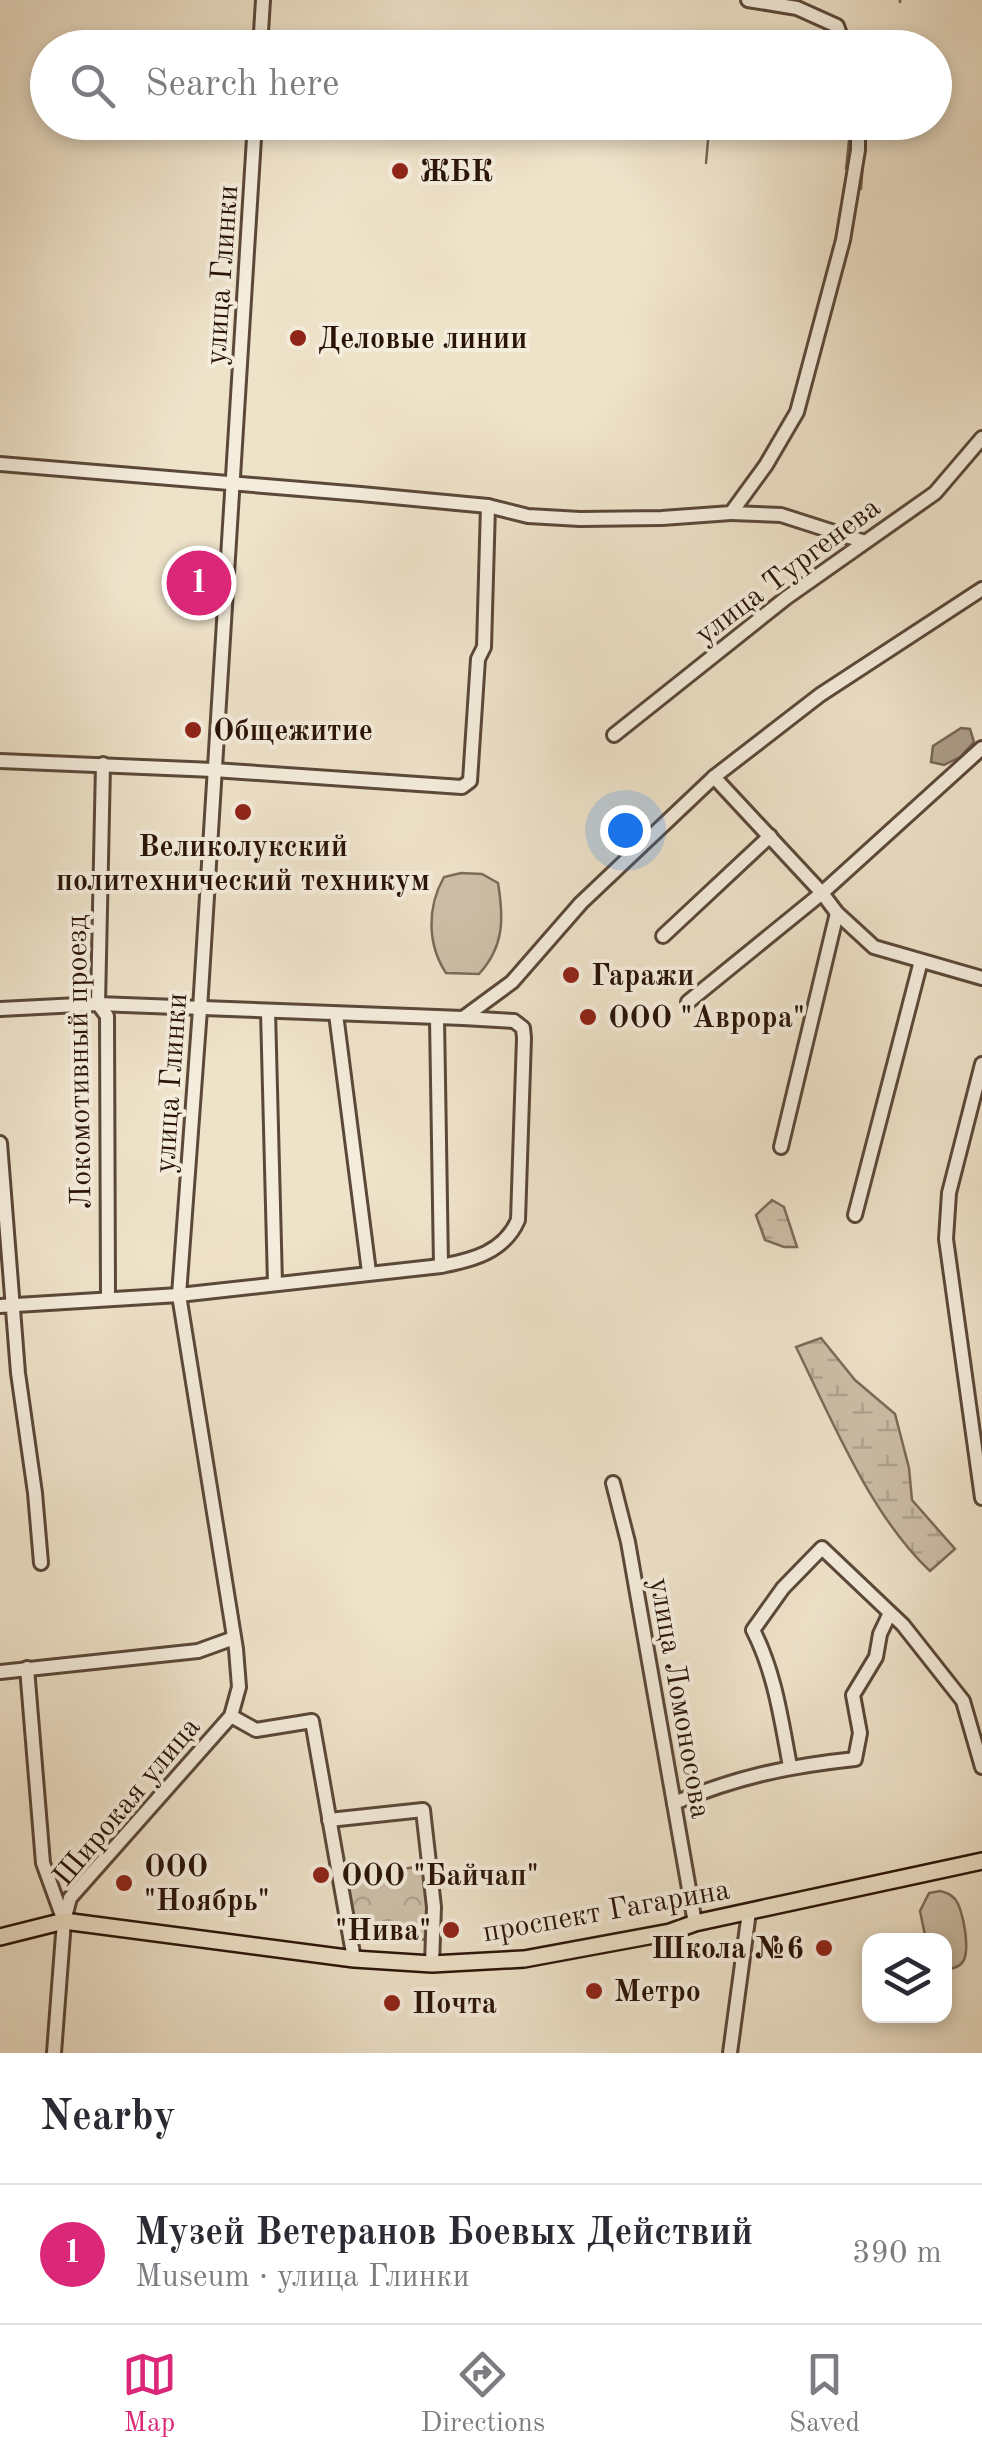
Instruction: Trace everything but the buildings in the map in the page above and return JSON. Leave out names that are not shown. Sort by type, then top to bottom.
[{"type":"main road","name":"проспект Гагарина","points":[[0,1938],[64,1921],[354,1958],[432,1964],[524,1959],[670,1932],[695,1923],[982,1861]]},
{"type":"street","points":[[261,30],[263,0]]},
{"type":"street","points":[[748,0],[797,8],[839,30]]},
{"type":"street","name":"улица Глинки","points":[[231,1716],[239,1686],[234,1638],[179,1295],[254,140]]},
{"type":"street","points":[[731,513],[766,465],[796,412],[843,240],[858,140]]},
{"type":"street","name":"улица Тургенева","points":[[614,735],[862,541],[935,492],[982,438]]},
{"type":"street","points":[[0,464],[488,506],[528,516],[781,516],[862,541]]},
{"type":"street","points":[[0,760],[462,787],[470,781],[478,659],[484,646],[488,506]]},
{"type":"street","points":[[463,1018],[512,982],[581,904],[714,777],[820,695],[982,589]]},
{"type":"street","points":[[688,1002],[822,893],[982,748]]},
{"type":"street","name":"Локомотивный проезд","points":[[103,764],[98,1004],[107,1016],[108,1298]]},
{"type":"street","points":[[714,777],[837,913],[874,948],[982,978]]},
{"type":"street","points":[[663,936],[770,836]]},
{"type":"street","points":[[781,1147],[837,913]]},
{"type":"street","points":[[855,1215],[921,961]]},
{"type":"street","points":[[0,1008],[98,1004],[463,1018],[514,1021],[523,1028],[518,1220],[512,1234],[498,1247],[471,1261],[441,1266],[179,1295],[6,1306]]},
{"type":"street","points":[[268,1012],[275,1284]]},
{"type":"street","points":[[336,1014],[369,1272]]},
{"type":"street","points":[[437,1018],[441,1266]]},
{"type":"street","points":[[982,1064],[950,1192],[946,1238],[982,1498]]},
{"type":"street","points":[[0,1144],[6,1306],[41,1563]]},
{"type":"street","name":"улица Ломоносова","points":[[613,1483],[628,1542],[695,1923]]},
{"type":"street","points":[[790,1766],[776,1688],[754,1630],[783,1588],[822,1548],[902,1625],[963,1701],[982,1767]]},
{"type":"street","points":[[674,1802],[790,1766],[855,1759],[860,1733],[853,1694],[876,1657],[889,1615]]},
{"type":"street","points":[[0,1672],[198,1651],[234,1638]]},
{"type":"street","points":[[27,1668],[44,1864],[64,1921],[54,2053]]},
{"type":"street","points":[[231,1716],[256,1730],[312,1721],[354,1958]]},
{"type":"street","name":"Широкая улица","points":[[64,1921],[70,1898],[231,1716]]},
{"type":"street","points":[[329,1820],[424,1810],[434,1906],[432,1964]]},
{"type":"street","points":[[730,2053],[748,1912]]},
{"type":"green space","points":[[482,874],[498,883],[498,943],[479,974],[446,973],[435,950],[432,913],[438,889],[444,877]]},
{"type":"green space","points":[[772,1200],[784,1207],[797,1247],[765,1240],[756,1215]]},
{"type":"green space","points":[[821,1338],[855,1380],[895,1414],[909,1468],[912,1500],[955,1549],[930,1571],[909,1549],[871,1495],[796,1347]]},
{"type":"green space","points":[[423,1866],[429,1909],[428,1940],[356,1932],[346,1877]]},
{"type":"green space","points":[[940,1891],[958,1904],[966,1951],[956,1967],[952,1968],[952,1933],[925,1933],[920,1911],[929,1893]]},
{"type":"shaded area","points":[[961,728],[970,729],[974,742],[960,757],[944,765],[931,762],[933,746]]},
{"type":"waterway","points":[[706,163],[708,140]]},
{"type":"waterway","points":[[846,169],[849,140]]},
{"type":"waterway","points":[[861,189],[865,140]]},
{"type":"place","name":"ЖБК","points":[[400,171]]},
{"type":"place","name":"Деловые линии","points":[[298,338]]},
{"type":"place","name":"Музей Ветеранов Боевых Действий","points":[[199,583]]},
{"type":"place","name":"Общежитие","points":[[193,730]]},
{"type":"place","name":"Великолукский политехнический техникум","points":[[243,812]]},
{"type":"place","name":"Гаражи","points":[[571,975]]},
{"type":"place","name":"ООО \"Аврора\"","points":[[588,1017]]},
{"type":"place","name":"ООО \"Байчап\"","points":[[321,1875]]},
{"type":"place","name":"ООО \"Ноябрь\"","points":[[124,1883]]},
{"type":"place","name":"\"Нива\"","points":[[451,1930]]},
{"type":"place","name":"Школа №6","points":[[824,1948]]},
{"type":"place","name":"Метро","points":[[594,1991]]},
{"type":"place","name":"Почта","points":[[392,2003]]}]
